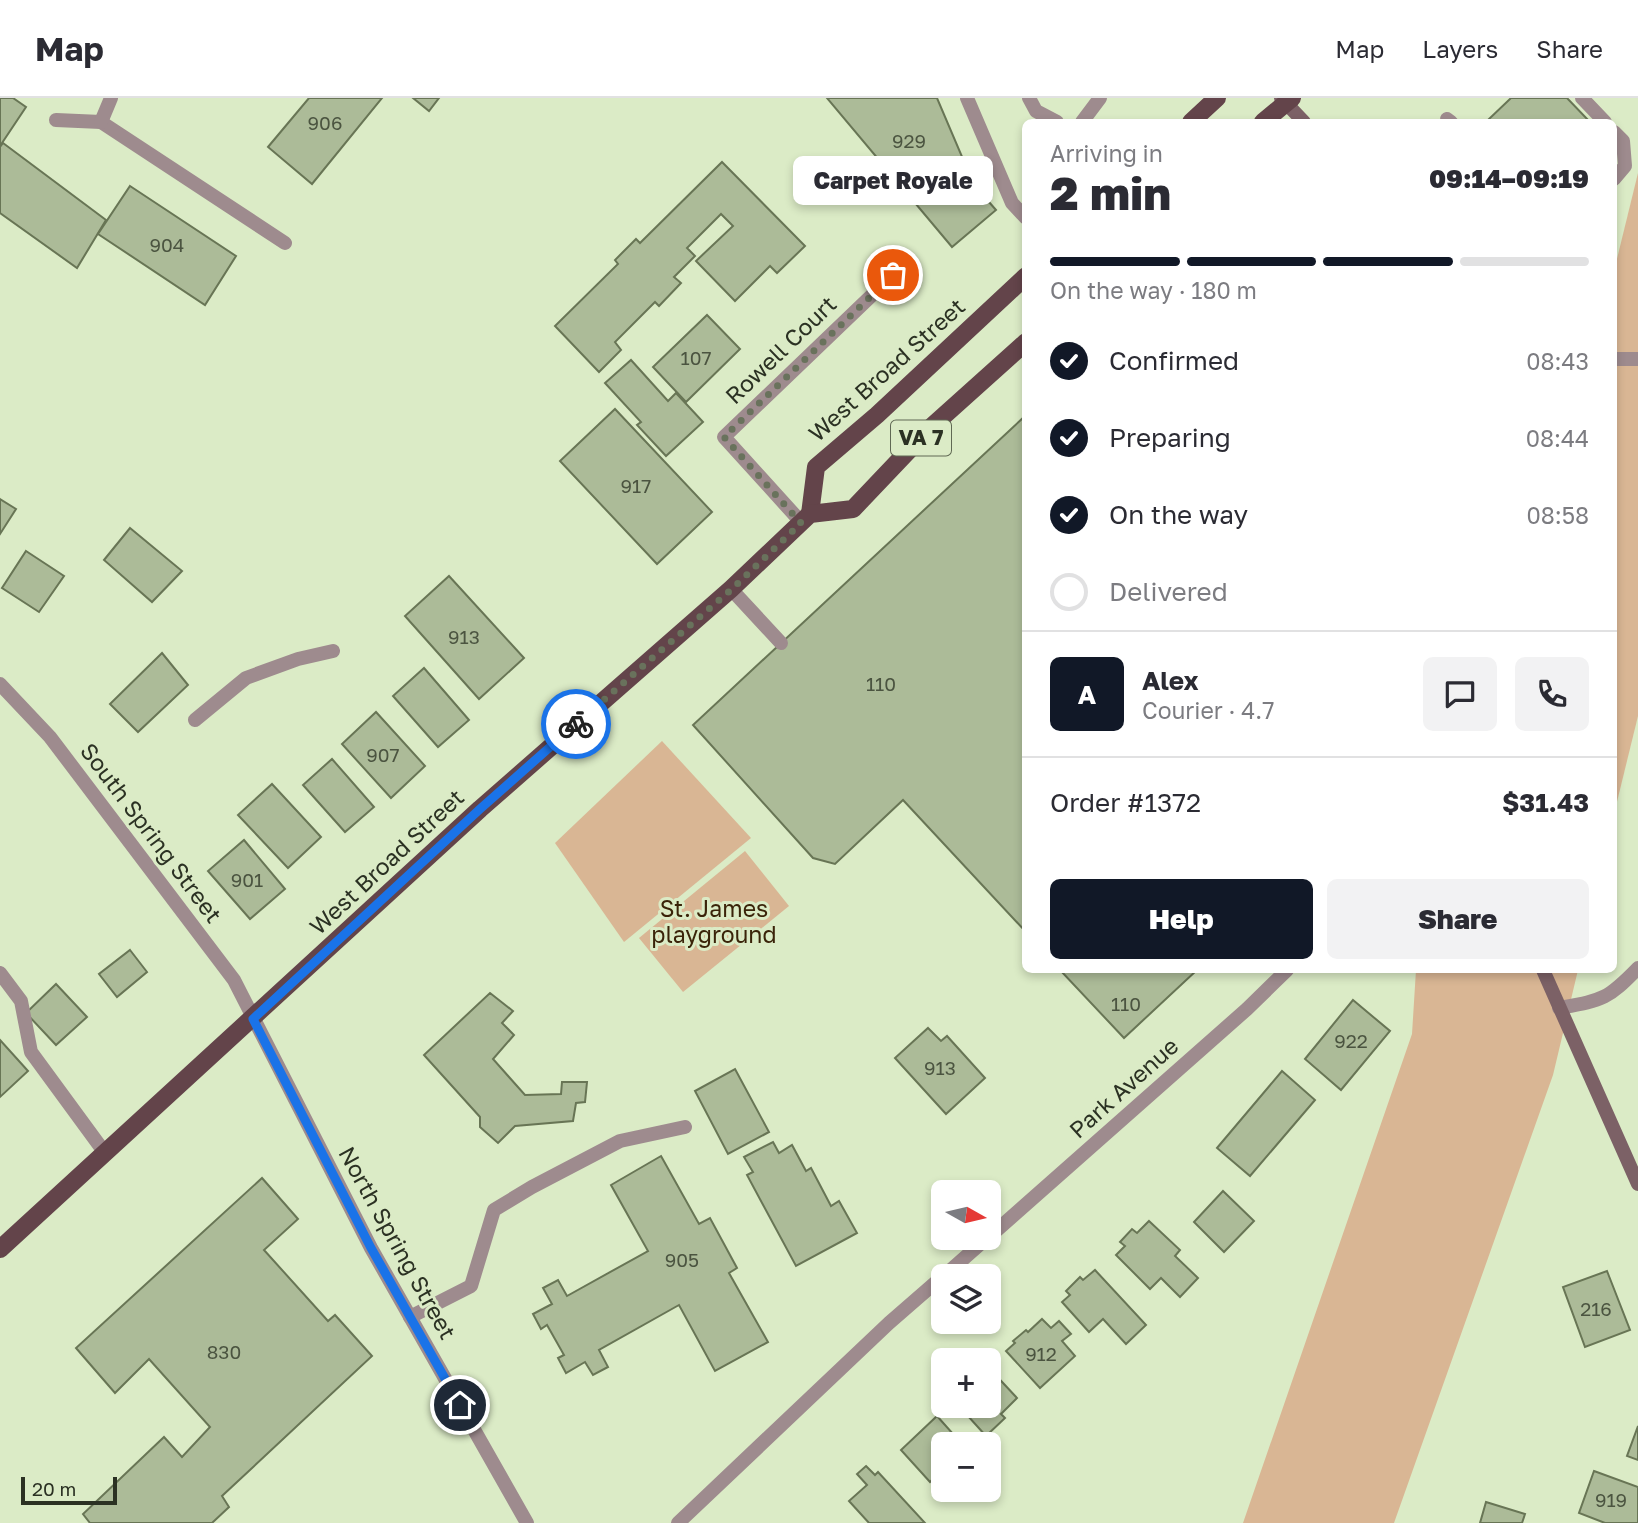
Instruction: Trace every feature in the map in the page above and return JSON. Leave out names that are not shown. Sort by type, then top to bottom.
[{"type":"main road","points":[[1194,119],[1217,98]]},
{"type":"main road","points":[[1266,119],[1286,100],[1302,119]]},
{"type":"main road","name":"West Broad Street","points":[[0,1248],[480,809],[687,625],[732,589],[805,518],[816,467],[887,406],[1022,280]]},
{"type":"main road","name":"VA 7","points":[[805,518],[853,509],[929,429],[1022,346]]},
{"type":"main road","points":[[1544,973],[1638,1184]]},
{"type":"street","points":[[101,122],[111,98]]},
{"type":"street","points":[[967,98],[1012,203],[1022,214]]},
{"type":"street","points":[[1030,98],[1036,111],[1051,119]]},
{"type":"street","points":[[1084,119],[1100,98]]},
{"type":"street","points":[[1582,98],[1602,119]]},
{"type":"street","points":[[56,120],[101,122],[285,243]]},
{"type":"street","points":[[1617,135],[1623,141],[1625,166],[1617,175]]},
{"type":"street","name":"Rowell Court","points":[[805,518],[724,437],[893,275]]},
{"type":"street","points":[[1617,359],[1638,359]]},
{"type":"street","points":[[732,589],[781,643]]},
{"type":"street","points":[[195,720],[246,678],[298,659],[333,651]]},
{"type":"street","name":"South Spring Street","points":[[0,684],[50,737],[234,980],[253,1019]]},
{"type":"street","points":[[1559,1008],[1596,1002],[1608,996],[1638,968]]},
{"type":"street","points":[[0,973],[21,1001],[31,1052],[105,1153]]},
{"type":"street","name":"Park Avenue","points":[[1001,1226],[1247,1009],[1283,973]]},
{"type":"street","name":"North Spring Street","points":[[253,1019],[371,1248],[527,1523]]},
{"type":"street","points":[[410,1317],[471,1286],[494,1210],[620,1141],[685,1127]]},
{"type":"street","name":"Park Avenue","points":[[957,1264],[973,1250]]},
{"type":"street","name":"Park Avenue","points":[[678,1523],[931,1286]]},
{"type":"green space","points":[[1638,173],[1638,716],[1617,802],[1617,259]]},
{"type":"green space","points":[[662,741],[751,838],[624,942],[555,843]]},
{"type":"green space","name":"St. James playground","points":[[745,851],[789,906],[683,992],[639,938]]},
{"type":"green space","points":[[1416,973],[1577,973],[1553,1075],[1394,1523],[1243,1523],[1412,1034]]},
{"type":"building","points":[[0,98],[13,98],[26,107],[0,146]]},
{"type":"building","points":[[309,98],[382,98],[312,184],[268,147]]},
{"type":"building","points":[[413,98],[439,98],[429,111]]},
{"type":"building","points":[[827,98],[937,98],[974,185],[996,210],[952,247]]},
{"type":"building","points":[[1511,98],[1567,98],[1587,119],[1489,119]]},
{"type":"building","points":[[3,143],[106,220],[77,268],[0,213],[0,147]]},
{"type":"building","points":[[722,162],[805,246],[777,273],[770,266],[735,301],[696,261],[733,226],[721,214],[687,248],[695,256],[674,277],[681,283],[659,306],[655,302],[615,342],[621,350],[599,372],[555,326],[618,264],[615,260],[636,239],[640,243]]},
{"type":"building","points":[[130,186],[236,256],[205,305],[98,234]]},
{"type":"building","points":[[707,315],[740,349],[686,402],[653,367]]},
{"type":"building","points":[[631,360],[668,401],[676,393],[703,422],[666,456],[637,425],[641,422],[605,383]]},
{"type":"building","points":[[615,409],[712,512],[657,564],[560,461]]},
{"type":"building","points":[[1022,419],[1022,928],[903,800],[835,864],[813,858],[693,725]]},
{"type":"building","points":[[0,499],[16,509],[0,534]]},
{"type":"building","points":[[130,528],[182,571],[152,602],[104,560]]},
{"type":"building","points":[[26,551],[64,576],[39,612],[2,588]]},
{"type":"building","points":[[449,576],[524,658],[479,699],[405,616]]},
{"type":"building","points":[[162,653],[188,685],[138,732],[110,704]]},
{"type":"building","points":[[424,668],[469,720],[438,747],[393,696]]},
{"type":"building","points":[[376,712],[425,766],[391,798],[342,744]]},
{"type":"building","points":[[332,759],[374,807],[345,832],[303,785]]},
{"type":"building","points":[[272,784],[321,837],[288,868],[238,815]]},
{"type":"building","points":[[244,840],[285,889],[250,919],[208,871]]},
{"type":"building","points":[[130,950],[147,972],[117,997],[99,974]]},
{"type":"building","points":[[1063,973],[1194,973],[1124,1038]]},
{"type":"building","points":[[56,984],[87,1017],[56,1045],[26,1013]]},
{"type":"building","points":[[490,993],[513,1011],[502,1023],[514,1035],[493,1059],[525,1095],[561,1094],[562,1082],[587,1082],[585,1102],[576,1103],[573,1121],[515,1126],[498,1143],[480,1127],[480,1117],[424,1055]]},
{"type":"building","points":[[1353,1000],[1390,1031],[1341,1090],[1305,1059]]},
{"type":"building","points":[[928,1028],[941,1041],[947,1036],[985,1078],[946,1114],[895,1058]]},
{"type":"building","points":[[0,1040],[28,1071],[0,1097]]},
{"type":"building","points":[[735,1069],[769,1132],[728,1154],[695,1091]]},
{"type":"building","points":[[1282,1071],[1315,1100],[1250,1176],[1217,1148]]},
{"type":"building","points":[[773,1142],[779,1153],[792,1145],[806,1171],[811,1168],[831,1206],[839,1201],[857,1233],[796,1266],[747,1175],[753,1172],[744,1157]]},
{"type":"building","points":[[661,1156],[699,1224],[710,1218],[737,1268],[729,1273],[768,1342],[715,1371],[679,1305],[599,1350],[608,1367],[593,1375],[585,1362],[566,1373],[558,1358],[564,1355],[547,1325],[541,1329],[533,1314],[552,1304],[543,1288],[558,1280],[567,1296],[648,1251],[611,1185]]},
{"type":"building","points":[[262,1178],[298,1219],[264,1250],[328,1321],[335,1315],[372,1356],[222,1496],[229,1507],[212,1523],[90,1523],[83,1514],[164,1437],[182,1457],[210,1427],[149,1359],[115,1393],[76,1348]]},
{"type":"building","points":[[1223,1191],[1254,1221],[1224,1252],[1194,1222]]},
{"type":"building","points":[[1149,1221],[1180,1250],[1175,1256],[1198,1278],[1180,1297],[1161,1278],[1150,1289],[1116,1255],[1125,1246],[1120,1242],[1132,1229],[1137,1233]]},
{"type":"building","points":[[1095,1270],[1146,1325],[1126,1344],[1103,1319],[1089,1332],[1062,1302],[1070,1295],[1066,1291],[1080,1277],[1083,1280]]},
{"type":"building","points":[[1607,1271],[1630,1330],[1585,1347],[1563,1287]]},
{"type":"building","points":[[1042,1319],[1051,1328],[1059,1321],[1071,1334],[1062,1341],[1075,1356],[1040,1388],[1006,1351],[1015,1343],[1013,1341]]},
{"type":"building","points":[[1001,1381],[1017,1398],[1001,1414]]},
{"type":"building","points":[[1001,1414],[1005,1418],[990,1432],[982,1432],[970,1418],[1001,1418]]},
{"type":"building","points":[[935,1418],[939,1418],[951,1432],[931,1432],[930,1482],[901,1450]]},
{"type":"building","points":[[1638,1426],[1638,1460],[1627,1456]]},
{"type":"building","points":[[866,1466],[875,1475],[878,1472],[925,1523],[869,1523],[849,1501],[867,1485],[857,1474]]},
{"type":"building","points":[[1594,1471],[1638,1487],[1638,1523],[1605,1523],[1579,1513]]},
{"type":"building","points":[[1486,1502],[1525,1514],[1522,1523],[1480,1523]]},
{"type":"way so far","points":[[576,724],[687,625],[732,589],[801,523],[724,437],[893,275]]},
{"type":"place","name":"Carpet Royale","points":[[893,275]]},
{"type":"route","points":[[460,1405],[371,1248],[253,1019],[576,724]]}]
